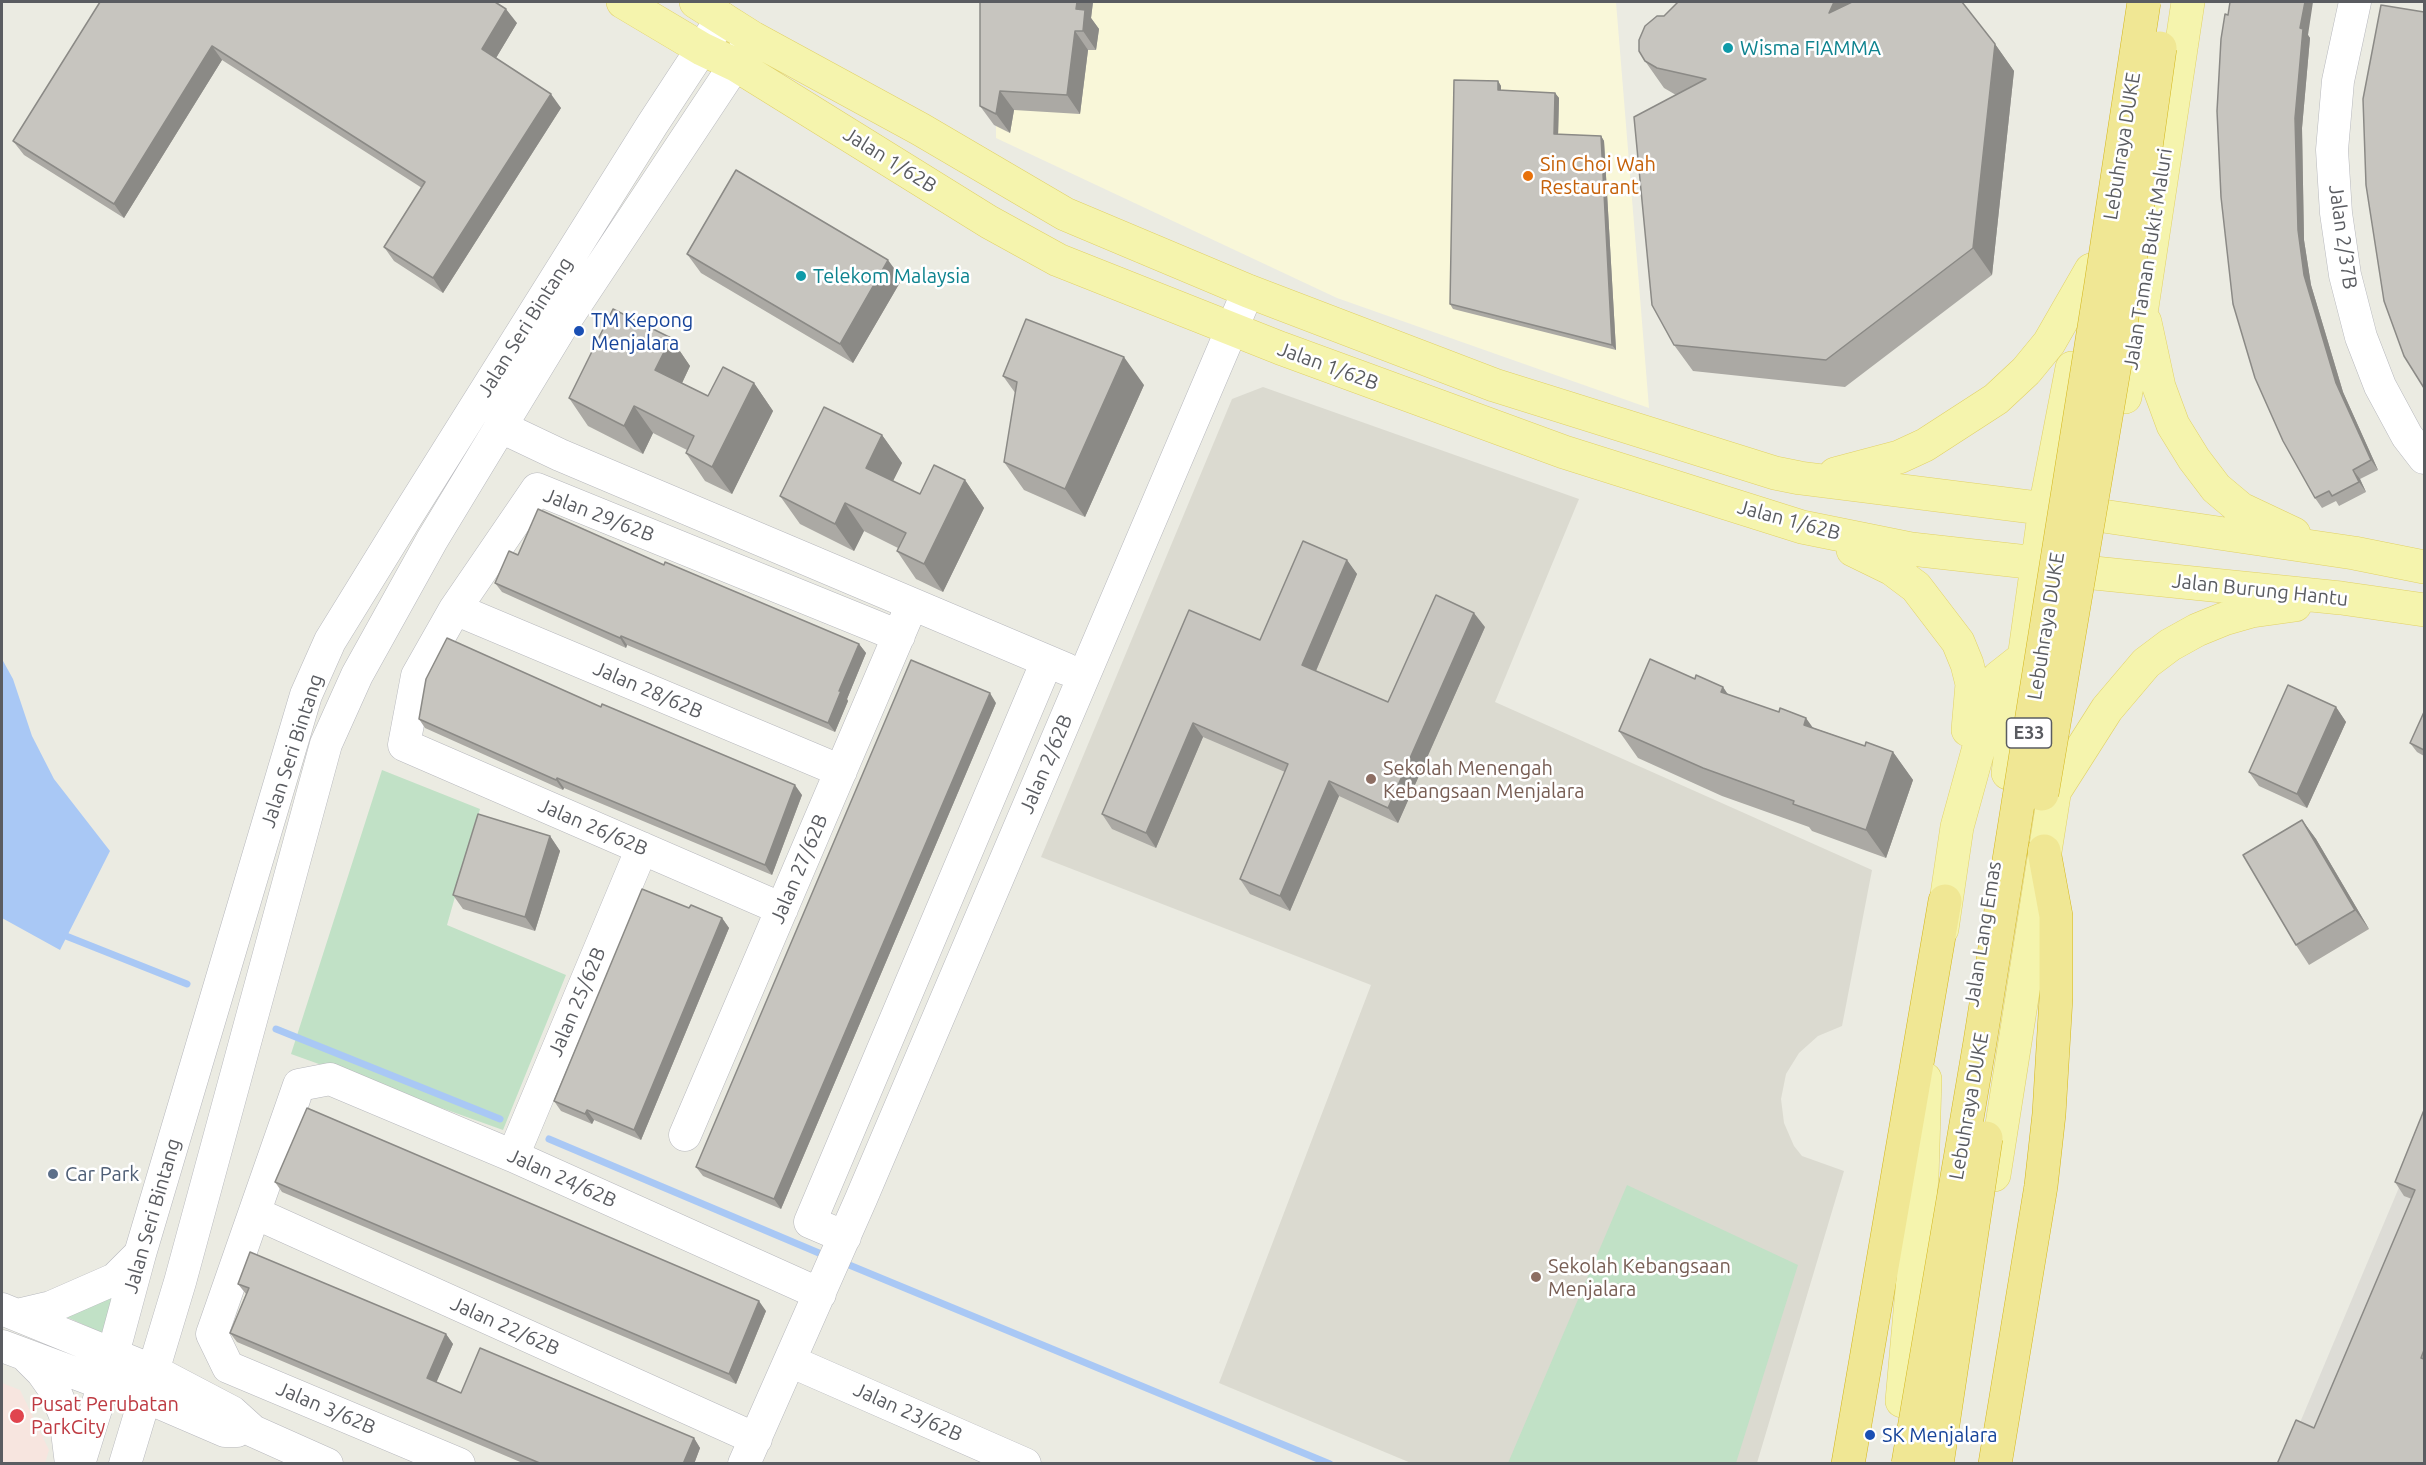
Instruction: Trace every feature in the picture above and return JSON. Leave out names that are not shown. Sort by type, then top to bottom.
[{"type":"highway","name":"Lebuhraya DUKE","points":[[1908,1464],[1982,1030],[2144,2]]},
{"type":"highway","name":"Lebuhraya DUKE","points":[[1937,1464],[1993,1089],[2118,346],[2166,2]]},
{"type":"highway","points":[[1995,1464],[2041,1186],[2049,1114],[2056,998],[2056,916],[2044,851]]},
{"type":"highway","points":[[1848,1464],[1946,901]]},
{"type":"main road","name":"Jalan 1/62B","points":[[623,2],[702,48],[745,52],[920,129],[1065,214],[1248,291],[1494,385],[1775,473],[2103,516]]},
{"type":"main road","points":[[2045,508],[2091,270],[2131,2]]},
{"type":"main road","name":"Jalan Taman Bukit Maluri","points":[[2103,516],[2142,307],[2188,2]]},
{"type":"main road","name":"Jalan 1/62B","points":[[709,10],[745,52],[1030,246],[1058,260],[1232,329],[1564,452],[1802,527],[1911,549],[2037,563],[2094,573]]},
{"type":"main road","points":[[1800,478],[1851,471],[1899,458],[1925,445],[1996,399],[2026,371],[2049,343],[2091,270]]},
{"type":"main road","points":[[2142,307],[2159,387],[2173,424],[2194,459],[2216,488],[2241,509],[2284,531],[2354,553]]},
{"type":"main road","name":"Jalan Lang Emas","points":[[1892,1464],[1968,1028],[2045,508]]},
{"type":"main road","points":[[1950,1464],[2053,793],[2103,516],[2354,553],[2424,567]]},
{"type":"main road","points":[[1802,527],[1877,561],[1905,578],[1926,598],[1958,642],[1968,664],[1972,684],[1925,1084],[1922,1178],[1902,1401]]},
{"type":"main road","name":"Jalan Burung Hantu","points":[[2094,573],[2341,598],[2424,610]]},
{"type":"main road","points":[[2053,793],[2107,709],[2146,663],[2170,645],[2197,630],[2252,611],[2341,598]]},
{"type":"main road","points":[[1957,827],[1998,678],[2022,659]]},
{"type":"street","name":"Jalan 2/37B","points":[[2355,2],[2338,81],[2332,150],[2337,224],[2345,275],[2361,337],[2380,386],[2407,436],[2424,458]]},
{"type":"street","name":"Jalan Seri Bintang","points":[[79,1464],[306,695],[330,641],[645,135],[702,48],[709,10]]},
{"type":"street","name":"Jalan Seri Bintang","points":[[125,1464],[150,1384],[326,744],[370,651],[432,540],[563,324],[745,52]]},
{"type":"street","name":"Jalan 2/62B","points":[[750,1451],[820,1294],[1248,291]]},
{"type":"street","name":"Jalan 29/62B","points":[[501,427],[560,455],[1084,676]]},
{"type":"street","name":"Jalan 29/62B","points":[[404,746],[417,676],[456,609],[537,489],[898,636]]},
{"type":"street","name":"Jalan 27/62B","points":[[685,1135],[912,604]]},
{"type":"street","name":"Jalan 28/62B","points":[[456,609],[841,771]]},
{"type":"street","points":[[844,1237],[810,1222],[1047,661]]},
{"type":"street","name":"Jalan 26/62B","points":[[404,746],[782,909]]},
{"type":"street","name":"Jalan 25/62B","points":[[513,1156],[642,848]]},
{"type":"street","name":"Jalan 24/62B","points":[[255,1213],[299,1085],[330,1079],[513,1156],[820,1294]]},
{"type":"street","name":"Jalan 3/62B","points":[[255,1213],[212,1334],[228,1368],[459,1464]]},
{"type":"street","name":"Jalan 22/62B","points":[[255,1213],[750,1451]]},
{"type":"street","points":[[9,1312],[51,1307],[115,1280],[140,1254]]},
{"type":"street","points":[[9,1312],[113,1354],[150,1384],[225,1431],[253,1431],[327,1464]]},
{"type":"street","points":[[13,1351],[104,1384],[150,1384]]},
{"type":"street","points":[[13,1351],[42,1372],[54,1389],[65,1415],[71,1464]]},
{"type":"street","name":"Jalan 23/62B","points":[[790,1361],[1025,1464]]},
{"type":"shaded area","points":[[996,2],[1616,2],[1649,408],[1337,298],[996,138]]},
{"type":"shaded area","name":"Sekolah Menengah Kebangsaan Menjalara","points":[[1263,387],[1579,499],[1495,702],[1872,870],[1842,1026],[1818,1036],[1799,1053],[1786,1074],[1781,1099],[1784,1123],[1794,1146],[1802,1156],[1844,1171],[1757,1463],[1411,1463],[1219,1383],[1371,985],[1041,857],[1232,399]]},
{"type":"shaded area","points":[[2424,1128],[2424,1463],[2283,1463]]},
{"type":"shaded area","name":"Pusat Perubatan ParkCity","points":[[2,1383],[20,1390],[49,1450],[45,1463],[2,1463]]},
{"type":"green space","points":[[382,770],[480,809],[447,925],[566,975],[503,1130],[291,1054]]},
{"type":"green space","points":[[1627,1185],[1798,1265],[1736,1463],[1508,1463]]},
{"type":"green space","points":[[116,1288],[102,1333],[51,1310]]},
{"type":"water","points":[[2,659],[13,679],[32,736],[54,779],[110,851],[60,950],[2,918]]},
{"type":"building","points":[[100,2],[495,2],[506,9],[482,49],[551,94],[433,278],[384,247],[425,182],[212,46],[114,204],[13,141]]},
{"type":"building","points":[[980,2],[1077,2],[1076,9],[1085,10],[1083,31],[1075,31],[1067,95],[1000,91],[996,114],[980,106]]},
{"type":"building","points":[[1678,2],[1834,2],[1829,13],[1852,2],[1962,2],[1995,44],[1973,248],[1826,360],[1674,345],[1652,305],[1634,117],[1706,79],[1657,68],[1645,61],[1639,51],[1639,40],[1645,26],[1657,16],[1664,16]]},
{"type":"building","points":[[2230,2],[2305,2],[2300,28],[2303,29],[2295,118],[2298,230],[2304,275],[2336,383],[2371,460],[2353,470],[2359,482],[2332,496],[2329,491],[2315,498],[2283,441],[2255,378],[2233,304],[2221,197],[2217,111],[2221,39],[2225,14],[2228,15]]},
{"type":"building","points":[[2381,5],[2424,12],[2424,388],[2404,356],[2384,301],[2366,185],[2363,99]]},
{"type":"building","points":[[1454,80],[1498,81],[1498,90],[1555,93],[1554,134],[1601,136],[1612,345],[1450,304]]},
{"type":"building","name":"Telekom Malaysia","points":[[736,170],[888,260],[840,344],[687,254]]},
{"type":"building","points":[[613,309],[671,338],[655,370],[708,396],[723,367],[754,383],[712,467],[686,453],[694,436],[634,406],[624,426],[569,398]]},
{"type":"building","points":[[1026,319],[1124,357],[1065,489],[1004,462],[1017,382],[1003,376]]},
{"type":"building","points":[[824,407],[882,435],[866,468],[920,494],[934,465],[965,480],[924,564],[897,551],[906,533],[845,503],[835,524],[780,496]]},
{"type":"building","points":[[538,509],[664,565],[665,562],[859,644],[828,723],[621,636],[620,638],[495,583],[509,551],[518,555]]},
{"type":"building","points":[[1303,541],[1347,560],[1302,665],[1388,702],[1436,595],[1474,613],[1388,808],[1329,781],[1280,896],[1240,879],[1288,764],[1193,723],[1146,833],[1102,814],[1189,610],[1260,640]]},
{"type":"building","points":[[447,638],[601,707],[602,704],[795,785],[765,865],[557,778],[556,780],[419,719],[426,679]]},
{"type":"building","points":[[1650,659],[1695,679],[1696,675],[1723,687],[1721,692],[1779,712],[1780,708],[1806,718],[1804,725],[1865,746],[1866,742],[1893,752],[1866,830],[1703,768],[1619,731]]},
{"type":"building","points":[[911,660],[990,693],[774,1199],[696,1167]]},
{"type":"building","points":[[2288,685],[2336,707],[2297,794],[2249,772]]},
{"type":"building","points":[[2424,712],[2424,750],[2410,743]]},
{"type":"building","points":[[478,814],[550,836],[525,917],[453,895]]},
{"type":"building","points":[[2302,820],[2355,910],[2296,945],[2243,855]]},
{"type":"building","points":[[642,889],[689,908],[691,905],[722,918],[634,1130],[587,1110],[585,1114],[554,1101]]},
{"type":"building","points":[[307,1108],[759,1301],[729,1374],[275,1182]]},
{"type":"building","points":[[2424,1110],[2424,1350],[2421,1358],[2424,1359],[2424,1464],[2277,1464],[2296,1420],[2314,1428],[2415,1190],[2395,1182]]},
{"type":"building","points":[[250,1252],[446,1334],[427,1378],[461,1393],[480,1348],[694,1438],[683,1464],[542,1464],[230,1333],[249,1288],[238,1284]]},
{"type":"waterway","points":[[66,936],[187,984]]},
{"type":"waterway","points":[[276,1029],[500,1119]]},
{"type":"waterway","points":[[549,1139],[826,1256]]},
{"type":"waterway","points":[[842,1262],[1330,1464]]},
{"type":"place","name":"Wisma FIAMMA","points":[[1728,48]]},
{"type":"place","name":"Sin Choi Wah Restaurant","points":[[1528,176]]},
{"type":"place","name":"Telekom Malaysia","points":[[801,276]]},
{"type":"place","name":"TM Kepong Menjalara","points":[[579,331]]},
{"type":"place","name":"Sekolah Menengah Kebangsaan Menjalara","points":[[1371,779]]},
{"type":"place","name":"Car Park","points":[[53,1174]]},
{"type":"place","name":"Sekolah Kebangsaan Menjalara","points":[[1536,1277]]},
{"type":"place","name":"Pusat Perubatan ParkCity","points":[[17,1416]]},
{"type":"place","name":"SK Menjalara","points":[[1870,1435]]}]
